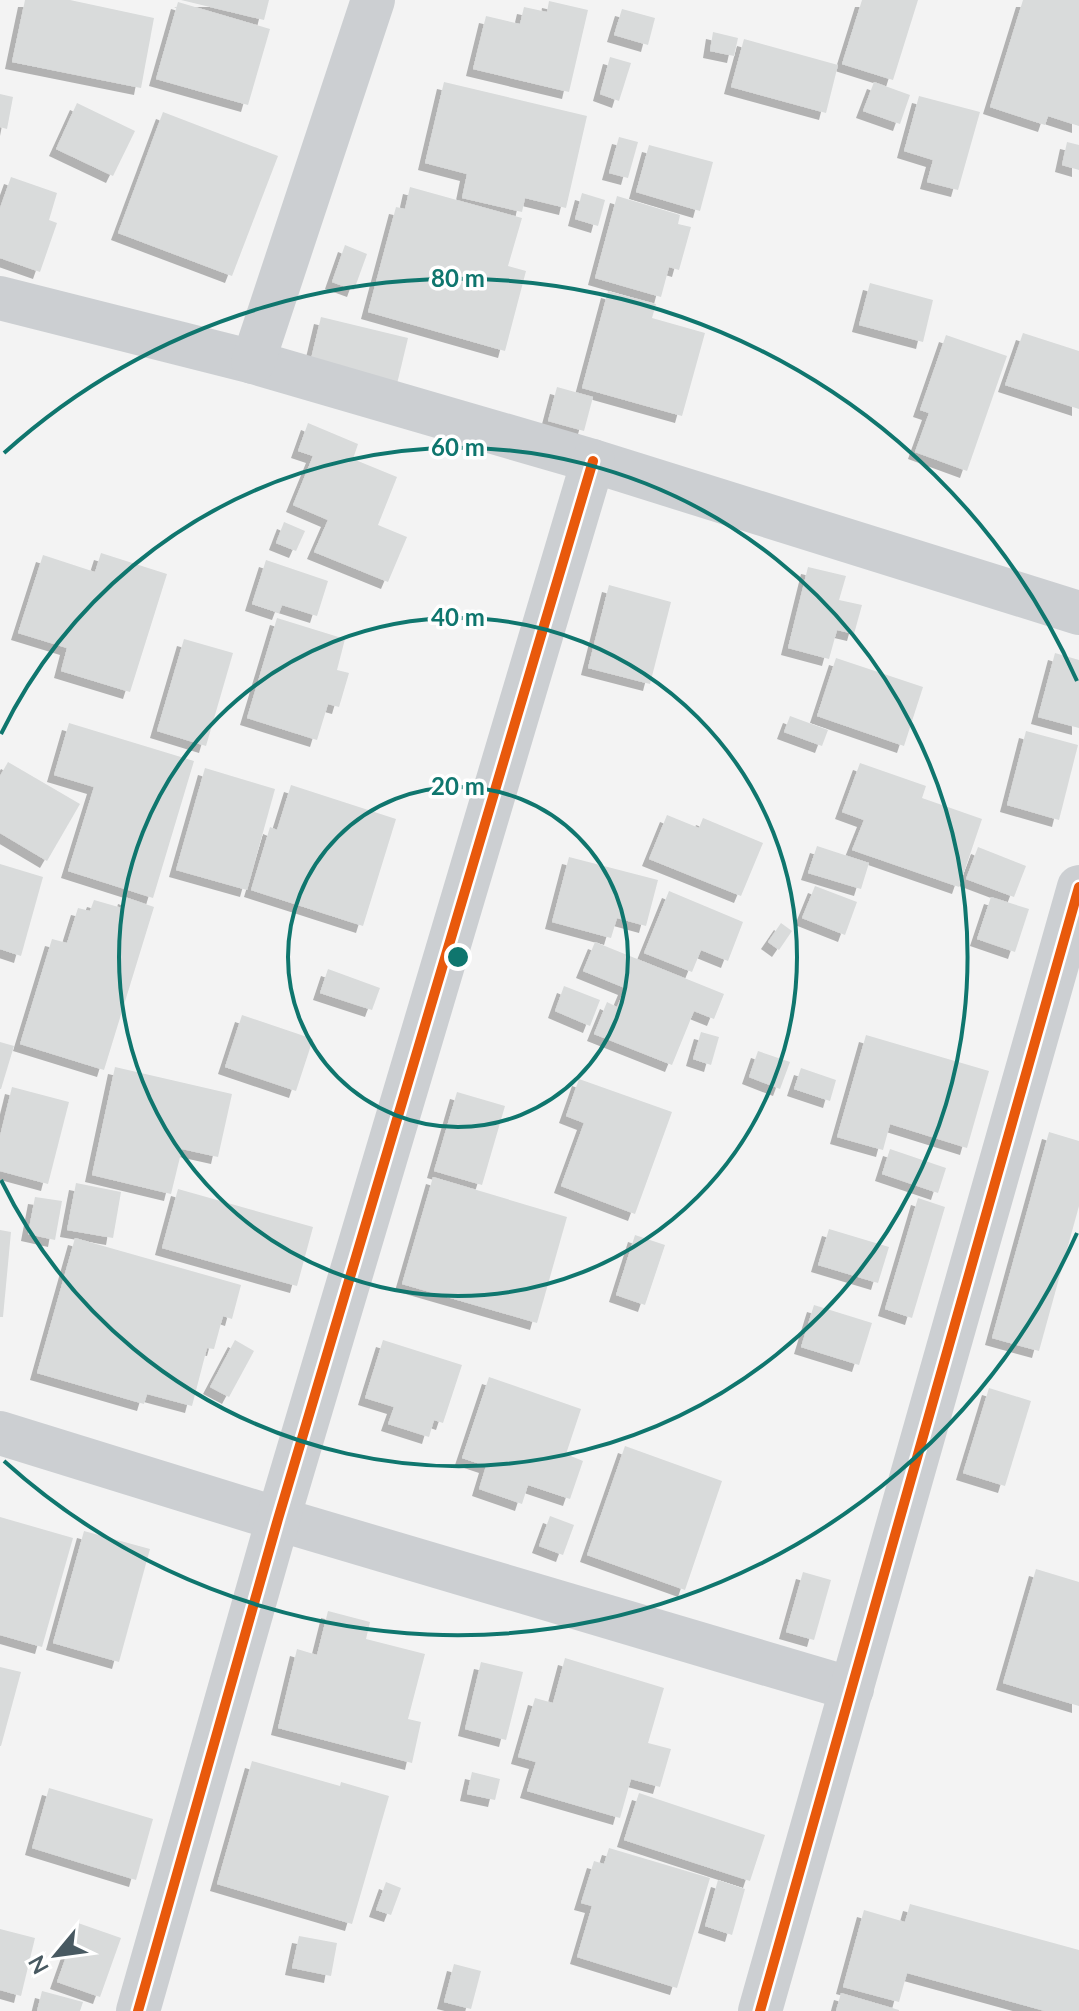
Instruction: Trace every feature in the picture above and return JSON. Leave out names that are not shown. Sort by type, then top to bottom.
[{"type":"street","points":[[253,362],[373,0]]},
{"type":"street","points":[[3,309],[253,362],[593,461],[1079,613]]},
{"type":"street","points":[[138,2011],[278,1519],[593,461]]},
{"type":"street","points":[[760,2011],[1079,887]]},
{"type":"street","points":[[0,1433],[852,1689]]},
{"type":"building","points":[[25,0],[70,0],[154,18],[141,88],[12,62]]},
{"type":"building","points":[[181,0],[269,0],[264,20]]},
{"type":"building","points":[[862,0],[918,0],[893,80],[842,64]]},
{"type":"building","points":[[1023,0],[1079,0],[1079,126],[1048,116],[1045,125],[990,107]]},
{"type":"building","points":[[549,1],[588,10],[569,92],[473,69],[486,16],[520,24],[524,7],[547,12]]},
{"type":"building","points":[[178,2],[270,29],[248,105],[156,79]]},
{"type":"building","points":[[622,9],[655,18],[648,45],[614,35]]},
{"type":"building","points":[[713,32],[738,38],[734,56],[710,51]]},
{"type":"building","points":[[744,39],[838,65],[826,113],[731,87]]},
{"type":"building","points":[[610,57],[631,63],[619,101],[600,94]]},
{"type":"building","points":[[444,82],[587,116],[566,208],[525,198],[522,212],[462,198],[467,174],[425,163]]},
{"type":"building","points":[[874,82],[910,95],[900,124],[863,111]]},
{"type":"building","points":[[0,94],[13,97],[7,129],[0,127]]},
{"type":"building","points":[[919,96],[980,112],[958,190],[927,182],[933,160],[904,151]]},
{"type":"building","points":[[77,103],[135,131],[113,176],[56,149]]},
{"type":"building","points":[[163,112],[278,156],[232,276],[118,233]]},
{"type":"building","points":[[619,137],[638,142],[628,178],[609,173]]},
{"type":"building","points":[[1067,142],[1079,145],[1079,170],[1062,165]]},
{"type":"building","points":[[649,145],[713,162],[700,211],[636,192]]},
{"type":"building","points":[[11,177],[57,193],[49,220],[57,223],[40,272],[0,258],[0,208]]},
{"type":"building","points":[[410,187],[522,218],[508,266],[526,271],[505,351],[368,312],[396,207],[405,209]]},
{"type":"building","points":[[582,193],[605,200],[598,226],[575,219]]},
{"type":"building","points":[[617,196],[680,215],[678,224],[691,227],[679,270],[669,267],[661,297],[595,278]]},
{"type":"building","points":[[345,245],[367,254],[354,290],[332,282]]},
{"type":"building","points":[[870,283],[933,300],[923,342],[859,325]]},
{"type":"building","points":[[608,291],[656,304],[652,318],[705,333],[682,416],[582,388]]},
{"type":"building","points":[[321,317],[408,338],[397,384],[310,363]]},
{"type":"building","points":[[1023,333],[1079,351],[1079,409],[1005,385]]},
{"type":"building","points":[[946,335],[1007,356],[967,471],[915,452],[929,413],[920,410]]},
{"type":"building","points":[[557,387],[593,397],[584,431],[548,421]]},
{"type":"building","points":[[308,423],[358,444],[353,459],[397,477],[378,525],[407,537],[388,582],[314,552],[328,520],[293,505],[313,456],[298,451]]},
{"type":"building","points":[[284,522],[305,531],[296,551],[276,543]]},
{"type":"building","points":[[101,553],[167,574],[130,692],[61,671],[67,648],[18,633],[43,555],[95,572]]},
{"type":"building","points":[[266,560],[328,581],[317,616],[282,605],[279,613],[252,604]]},
{"type":"building","points":[[808,567],[846,576],[839,600],[862,605],[854,634],[837,630],[829,659],[788,648]]},
{"type":"building","points":[[609,585],[671,602],[650,684],[588,668]]},
{"type":"building","points":[[277,618],[345,639],[337,670],[349,673],[339,707],[328,704],[317,740],[247,718]]},
{"type":"building","points":[[184,639],[233,653],[206,746],[157,731]]},
{"type":"building","points":[[1055,653],[1079,660],[1079,728],[1038,717]]},
{"type":"building","points":[[836,658],[923,687],[904,746],[817,716]]},
{"type":"building","points":[[790,716],[828,730],[822,746],[784,732]]},
{"type":"building","points":[[69,723],[194,761],[153,898],[68,871],[94,787],[54,775]]},
{"type":"building","points":[[1026,731],[1078,745],[1059,820],[1007,805]]},
{"type":"building","points":[[8,762],[80,804],[47,861],[0,833],[0,776]]},
{"type":"building","points":[[860,763],[926,786],[922,798],[982,819],[959,887],[852,850],[864,820],[842,812]]},
{"type":"building","points":[[205,768],[275,789],[247,890],[176,870]]},
{"type":"building","points":[[291,785],[396,819],[363,926],[251,890],[270,827],[277,830]]},
{"type":"building","points":[[667,815],[699,828],[703,818],[763,843],[741,896],[649,859]]},
{"type":"building","points":[[817,846],[869,863],[861,889],[808,873]]},
{"type":"building","points":[[978,847],[1026,866],[1014,897],[966,879]]},
{"type":"building","points":[[569,857],[658,880],[646,926],[617,918],[611,938],[552,922]]},
{"type":"building","points":[[0,864],[43,877],[21,956],[0,949]]},
{"type":"building","points":[[815,886],[857,902],[845,935],[802,918]]},
{"type":"building","points":[[669,891],[743,922],[728,961],[701,950],[692,972],[644,953]]},
{"type":"building","points":[[125,897],[154,907],[104,1070],[20,1044],[52,939],[67,943],[78,908],[90,911],[94,900],[122,908]]},
{"type":"building","points":[[991,897],[1029,909],[1015,952],[977,939]]},
{"type":"building","points":[[781,923],[792,931],[779,950],[768,942]]},
{"type":"building","points":[[595,942],[724,994],[714,1019],[694,1011],[672,1065],[594,1034],[607,1002],[617,1007],[625,988],[583,971]]},
{"type":"building","points":[[328,969],[380,988],[372,1010],[320,993]]},
{"type":"building","points":[[564,986],[600,1000],[590,1026],[555,1011]]},
{"type":"building","points":[[242,1015],[313,1039],[296,1091],[225,1067]]},
{"type":"building","points":[[701,1032],[719,1037],[711,1065],[693,1059]]},
{"type":"building","points":[[866,1035],[989,1071],[967,1148],[890,1124],[883,1150],[837,1137]]},
{"type":"building","points":[[0,1042],[14,1046],[1,1089],[0,1089]]},
{"type":"building","points":[[758,1051],[790,1062],[780,1089],[749,1077]]},
{"type":"building","points":[[115,1067],[232,1094],[218,1157],[182,1149],[171,1194],[92,1175]]},
{"type":"building","points":[[801,1068],[836,1080],[830,1101],[794,1089]]},
{"type":"building","points":[[579,1079],[672,1112],[635,1214],[561,1186],[584,1123],[566,1116]]},
{"type":"building","points":[[12,1087],[69,1102],[48,1184],[0,1171],[0,1136]]},
{"type":"building","points":[[457,1092],[505,1106],[482,1185],[434,1171]]},
{"type":"building","points":[[1049,1132],[1079,1141],[1079,1206],[1039,1351],[992,1338]]},
{"type":"building","points":[[890,1149],[946,1168],[938,1193],[882,1174]]},
{"type":"building","points":[[433,1177],[567,1217],[537,1323],[402,1284]]},
{"type":"building","points":[[76,1183],[121,1192],[113,1238],[67,1230]]},
{"type":"building","points":[[178,1189],[313,1227],[297,1286],[162,1248]]},
{"type":"building","points":[[35,1197],[62,1201],[55,1240],[28,1234]]},
{"type":"building","points":[[918,1198],[945,1207],[912,1318],[885,1309]]},
{"type":"building","points":[[829,1229],[889,1247],[878,1283],[818,1265]]},
{"type":"building","points":[[0,1230],[11,1232],[3,1317],[0,1317]]},
{"type":"building","points":[[635,1235],[665,1245],[645,1305],[616,1295]]},
{"type":"building","points":[[75,1238],[241,1285],[232,1319],[223,1316],[214,1349],[207,1348],[192,1406],[147,1394],[144,1404],[37,1373]]},
{"type":"building","points":[[814,1305],[872,1323],[859,1365],[801,1347]]},
{"type":"building","points":[[235,1340],[254,1351],[229,1397],[210,1387]]},
{"type":"building","points":[[383,1340],[462,1365],[443,1423],[434,1420],[429,1437],[388,1424],[394,1407],[365,1398]]},
{"type":"building","points":[[489,1377],[581,1409],[566,1454],[583,1461],[570,1499],[528,1485],[522,1504],[479,1489],[486,1466],[462,1458]]},
{"type":"building","points":[[989,1388],[1031,1401],[1005,1486],[963,1473]]},
{"type":"building","points":[[625,1446],[722,1481],[685,1590],[587,1555]]},
{"type":"building","points":[[550,1516],[574,1525],[563,1555],[539,1546]]},
{"type":"building","points":[[0,1517],[73,1538],[42,1647],[0,1635]]},
{"type":"building","points":[[84,1531],[150,1549],[119,1662],[53,1643]]},
{"type":"building","points":[[1036,1569],[1079,1582],[1079,1706],[1003,1683]]},
{"type":"building","points":[[803,1572],[831,1580],[814,1640],[786,1632]]},
{"type":"building","points":[[328,1611],[370,1622],[366,1639],[425,1654],[408,1719],[421,1722],[412,1763],[278,1728],[297,1649],[317,1655]]},
{"type":"building","points":[[565,1658],[664,1688],[648,1743],[671,1749],[660,1787],[631,1779],[620,1818],[527,1791],[536,1762],[518,1757],[535,1698],[553,1703]]},
{"type":"building","points":[[481,1662],[523,1672],[506,1740],[465,1729]]},
{"type":"building","points":[[0,1667],[21,1672],[1,1746],[0,1746]]},
{"type":"building","points":[[252,1761],[340,1786],[341,1782],[389,1796],[352,1924],[217,1884]]},
{"type":"building","points":[[472,1772],[500,1779],[495,1800],[467,1794]]},
{"type":"building","points":[[49,1788],[153,1819],[136,1880],[32,1848]]},
{"type":"building","points":[[639,1793],[765,1835],[750,1881],[624,1840]]},
{"type":"building","points":[[609,1848],[710,1878],[677,1988],[577,1957],[592,1906],[581,1903],[594,1861],[604,1864]]},
{"type":"building","points":[[718,1880],[745,1889],[732,1935],[705,1926]]},
{"type":"building","points":[[386,1882],[401,1888],[391,1915],[376,1910]]},
{"type":"building","points":[[910,1904],[1079,1950],[1079,2011],[1045,2011],[907,1973],[899,2002],[843,1987],[864,1910],[905,1922]]},
{"type":"building","points":[[78,1923],[121,1938],[100,1997],[57,1982]]},
{"type":"building","points":[[0,1929],[35,1938],[21,1996],[0,1990]]},
{"type":"building","points":[[299,1936],[337,1943],[331,1976],[292,1968]]},
{"type":"building","points":[[454,1964],[481,1971],[471,2009],[444,2002]]},
{"type":"building","points":[[42,1991],[83,2002],[80,2011],[37,2011]]},
{"type":"building","points":[[841,1993],[899,2010],[899,2011],[836,2011]]},
{"type":"cycle path","points":[[138,2011],[278,1519],[593,461]]},
{"type":"cycle path","points":[[760,2011],[1079,887]]}]
